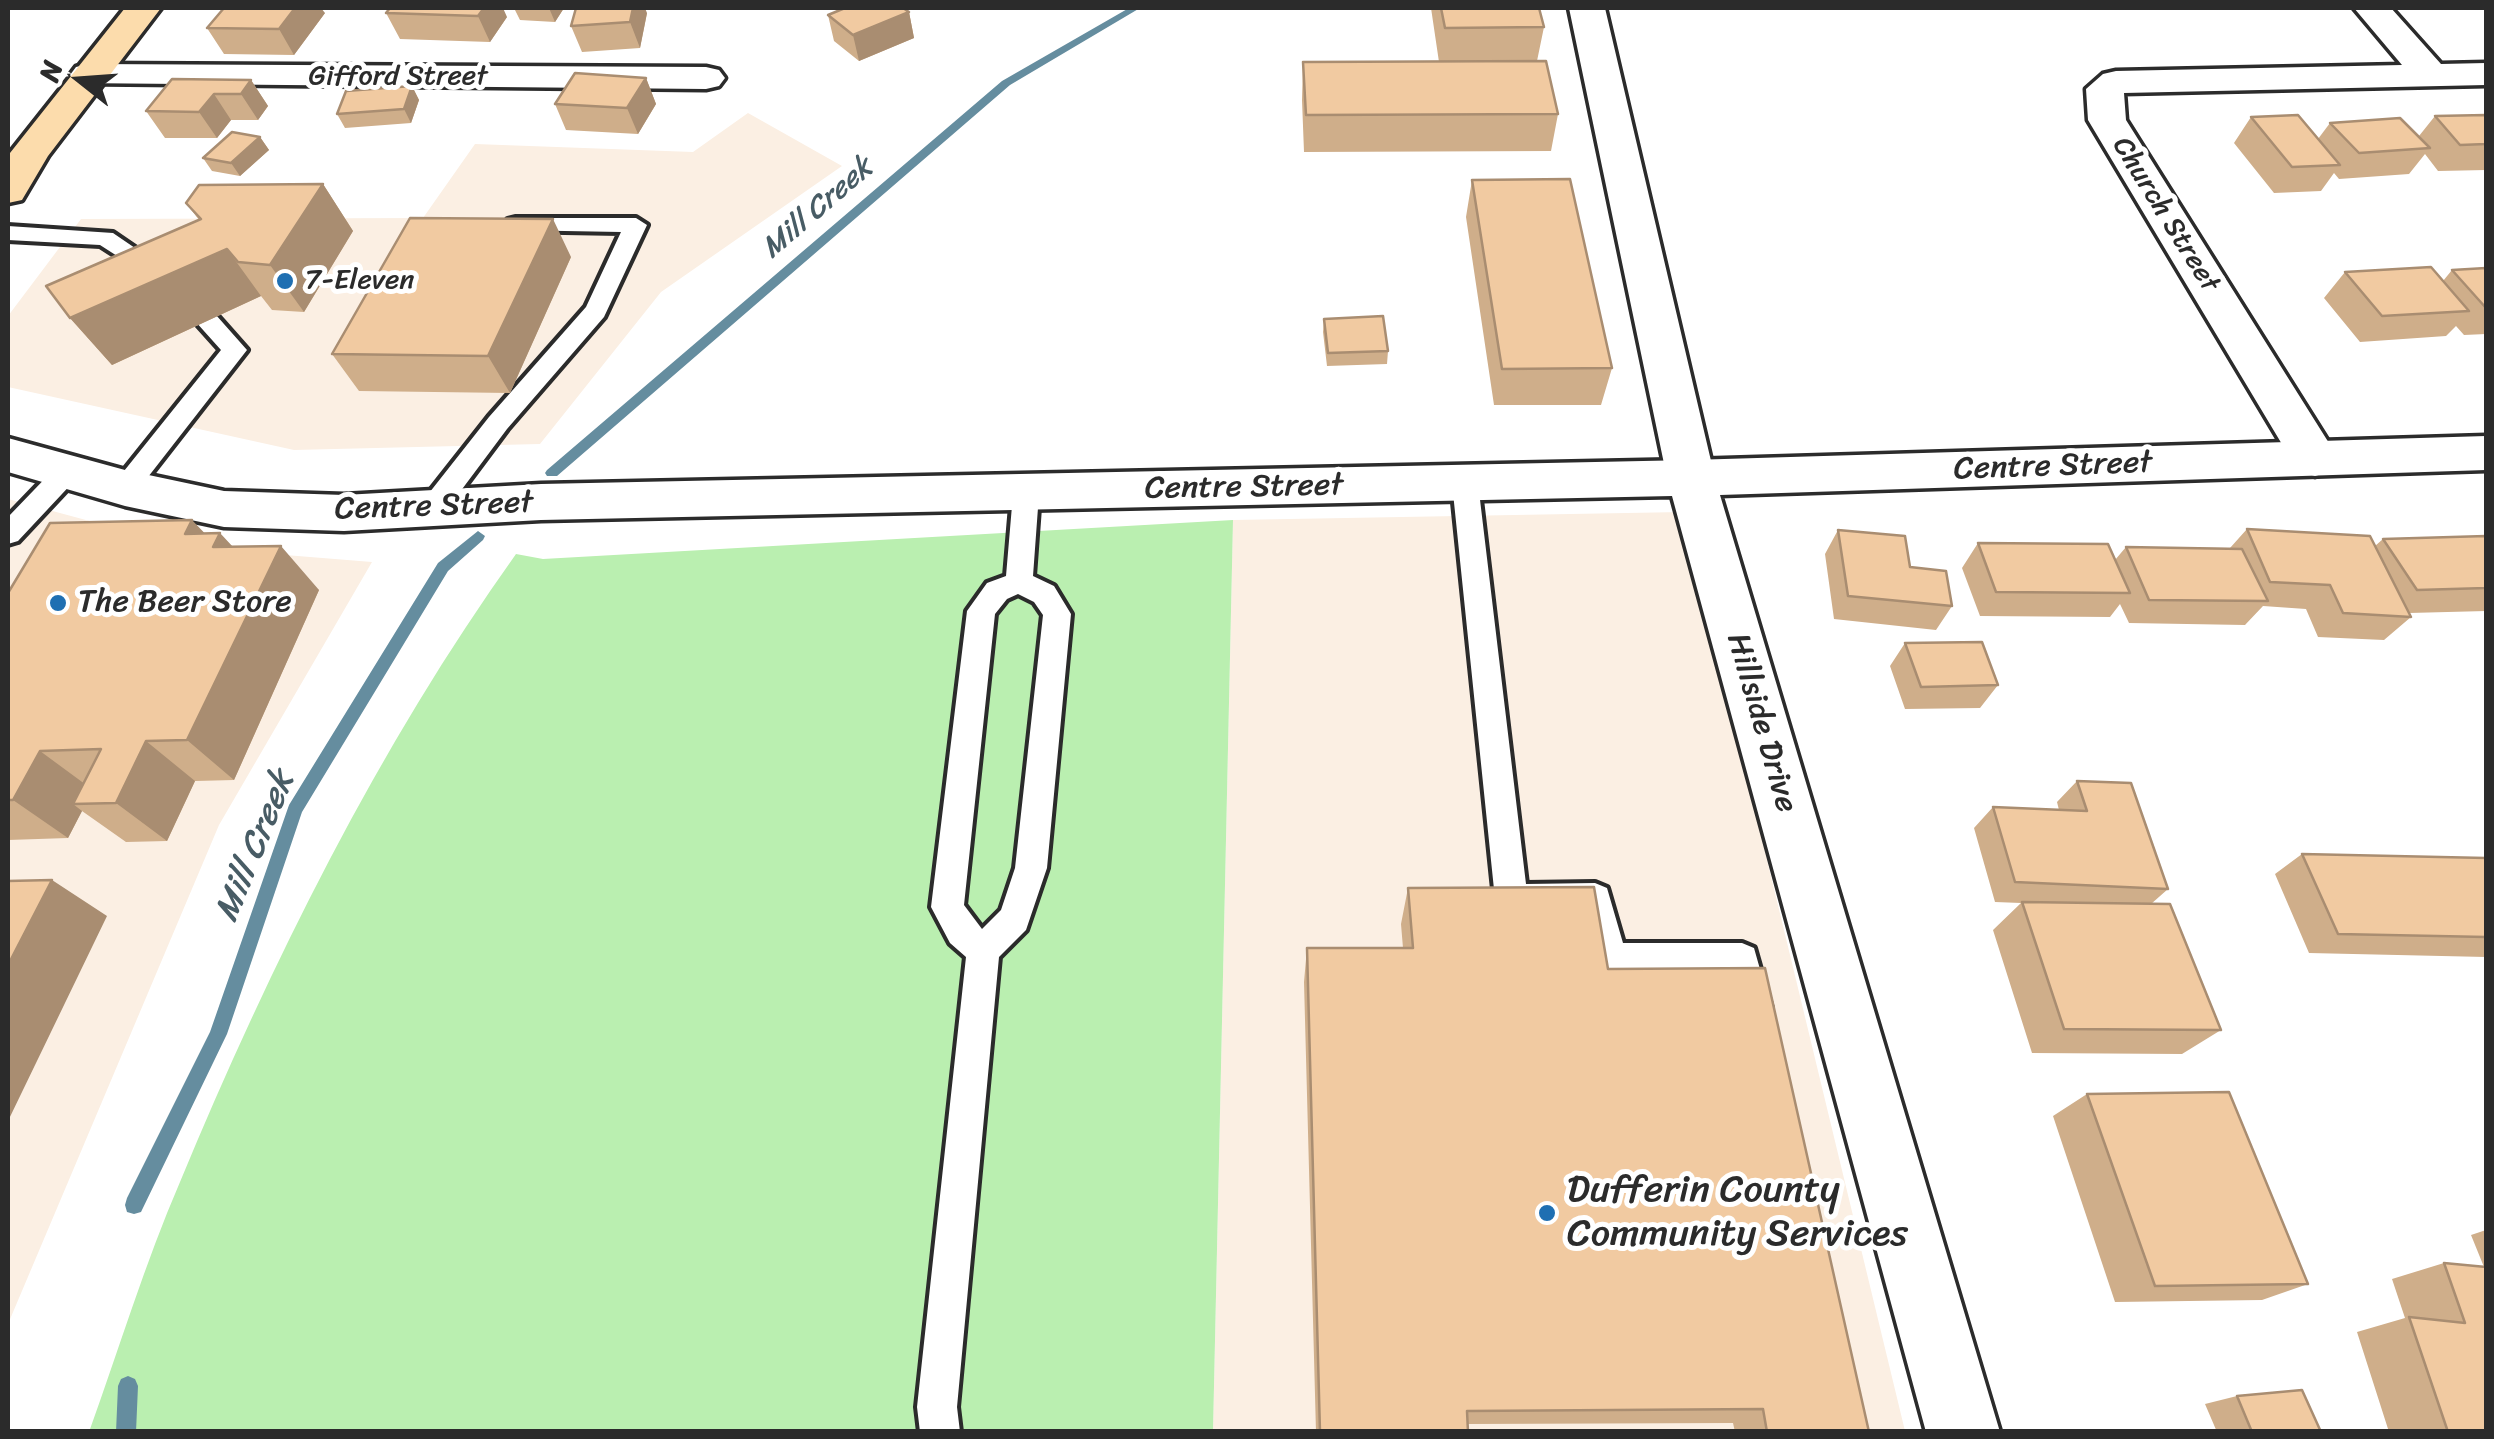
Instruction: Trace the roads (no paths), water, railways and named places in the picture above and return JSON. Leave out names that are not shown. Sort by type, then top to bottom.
[{"type":"main road","points":[[8,191],[19,165],[143,8]]},
{"type":"street","name":"Hillside Drive","points":[[1587,8],[1691,478],[1962,1432]]},
{"type":"street","points":[[2372,8],[2430,75]]},
{"type":"street","name":"Church Street","points":[[2315,459],[2107,120],[2105,90],[2116,82],[2486,74]]},
{"type":"street","name":"Gifford Street","points":[[89,75],[706,78]]},
{"type":"street","name":"Centre Street","points":[[8,455],[125,488],[224,508],[344,513],[541,502],[1465,484],[2486,453]]},
{"type":"lane","points":[[432,509],[498,422],[596,312],[636,225],[482,225]]},
{"type":"lane","points":[[8,233],[104,238],[185,289]]},
{"type":"lane","points":[[125,488],[235,350],[208,321]]},
{"type":"lane","points":[[8,534],[67,472]]},
{"type":"lane","points":[[1465,484],[1511,899],[1595,898],[1610,958],[1742,959],[1760,1034]]},
{"type":"lane","points":[[1019,582],[1026,494]]},
{"type":"lane","points":[[940,1432],[938,1407],[983,951],[1014,919],[1031,868],[1057,614],[1044,594],[1019,582],[997,591],[981,611],[947,907],[962,932],[983,951]]},
{"type":"waterway","name":"Mill Creek","points":[[552,473],[1006,83],[1135,8]]},
{"type":"waterway","name":"Mill Creek","points":[[134,1205],[218,1034],[295,810],[443,567],[478,536]]},
{"type":"waterway","name":"Mill Creek","points":[[126,1432],[128,1386]]},
{"type":"place","name":"7-Eleven","points":[[285,281]]},
{"type":"place","name":"The Beer Store","points":[[58,603]]},
{"type":"place","name":"Dufferin County Community Services","points":[[1547,1213]]}]
